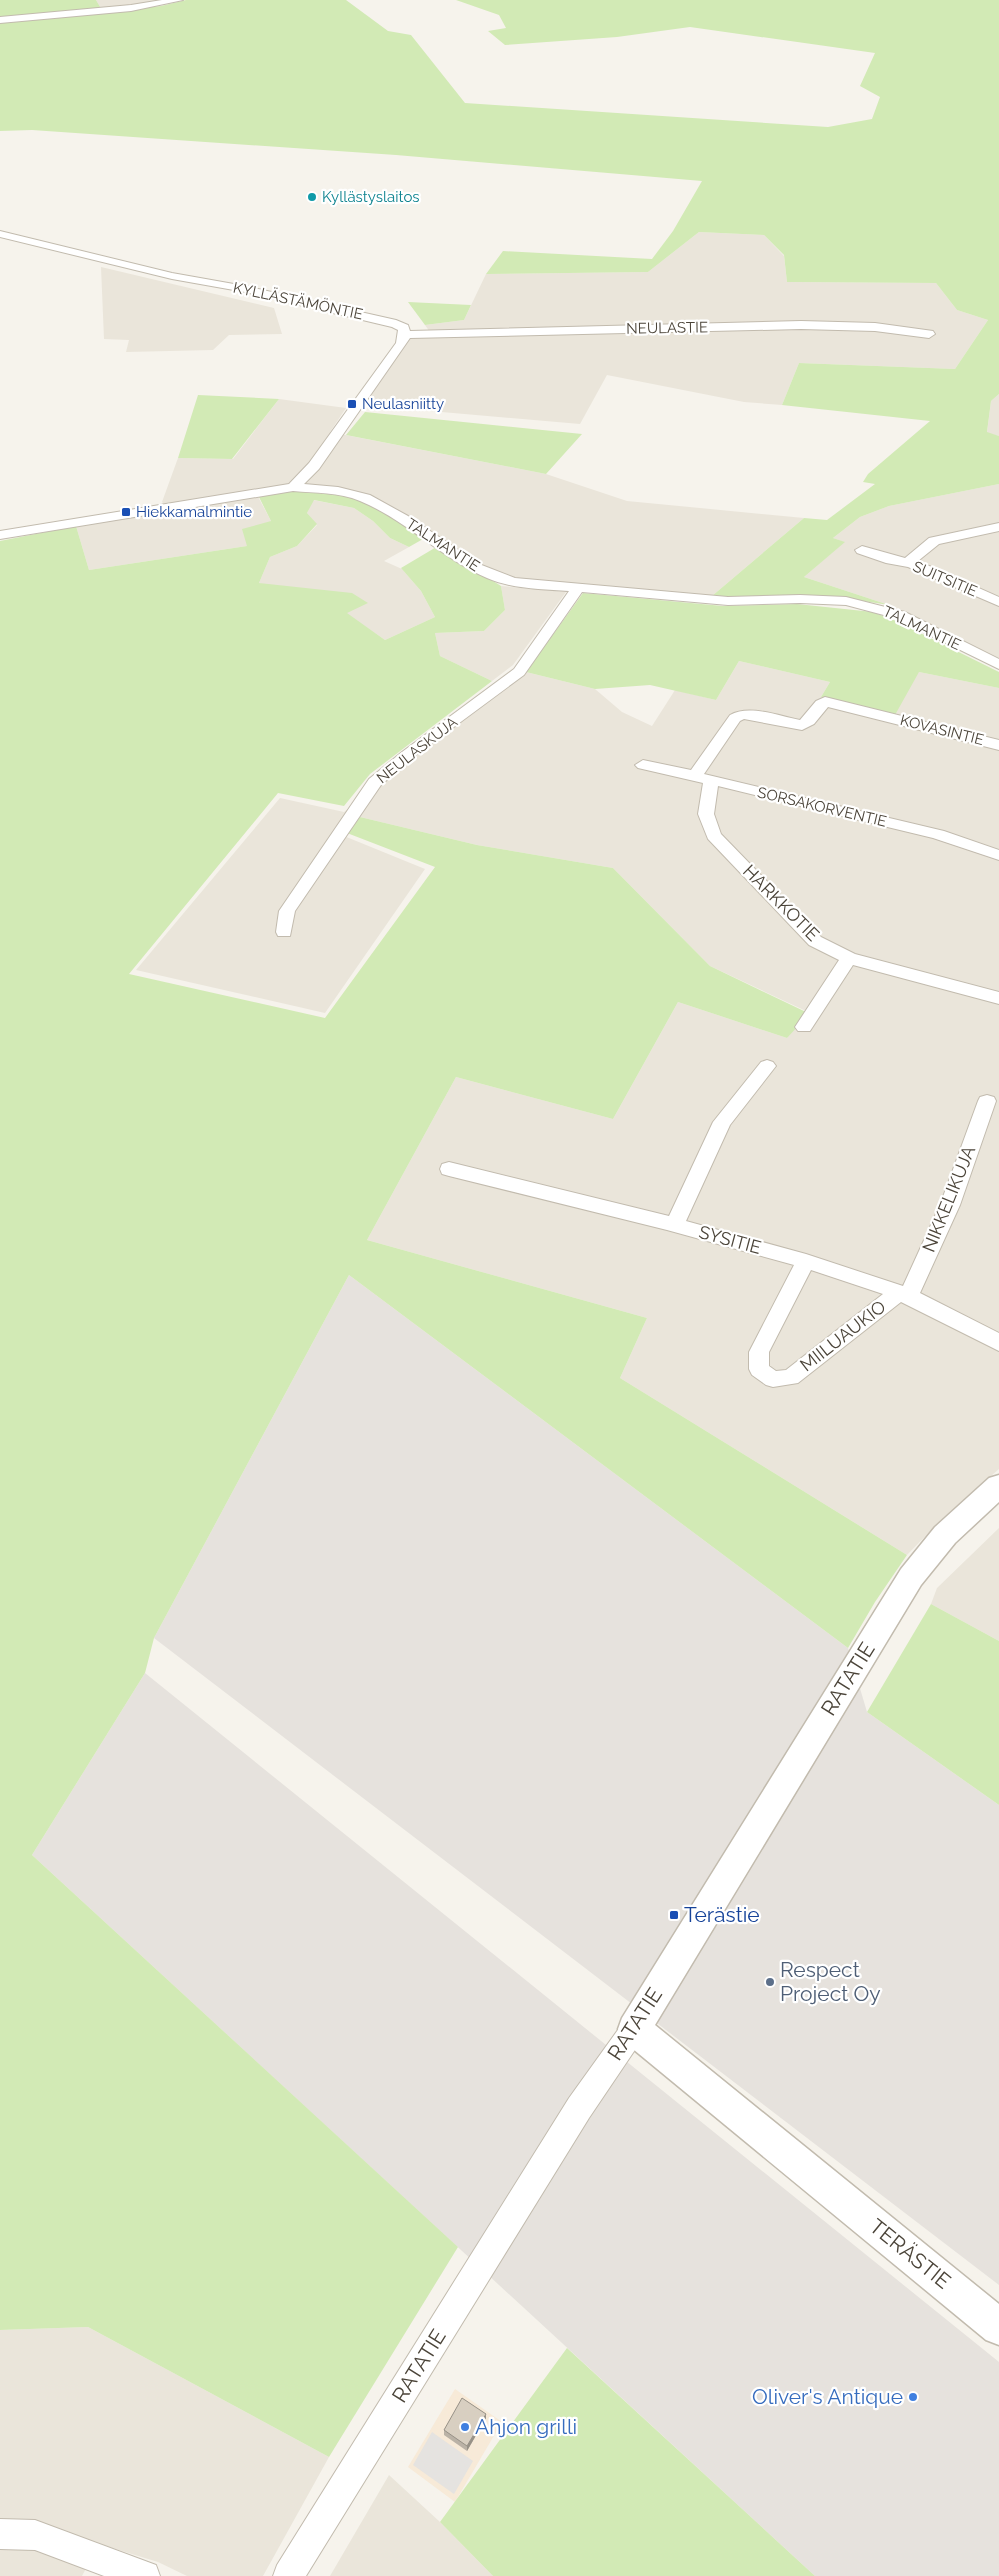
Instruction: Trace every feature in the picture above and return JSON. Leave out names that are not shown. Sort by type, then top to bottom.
[{"type":"street","points":[[0,20],[131,8],[178,0]]},
{"type":"street","name":"KYLLÄSTÄMÖNTIE","points":[[0,234],[172,276],[246,289],[380,319],[404,328],[405,335]]},
{"type":"street","name":"NEULASTIE","points":[[405,335],[801,325],[875,327],[928,334]]},
{"type":"street","points":[[293,487],[314,466],[405,335]]},
{"type":"street","name":"TALMANTIE","points":[[0,534],[293,487],[333,490],[366,499],[410,523],[469,564],[500,579],[728,601],[800,599],[861,604],[900,615],[999,665]]},
{"type":"street","points":[[911,563],[912,558],[934,541],[999,527]]},
{"type":"street","name":"SUITSITIE","points":[[862,550],[891,560],[911,563],[999,602]]},
{"type":"street","name":"NEULASKUJA","points":[[284,932],[287,911],[330,845],[375,782],[407,755],[519,672],[578,588]]},
{"type":"street","name":"KOVASINTIE","points":[[695,776],[735,718],[742,714],[802,725],[809,722],[819,706],[825,702],[999,745]]},
{"type":"street","name":"SORSAKORVENTIE","points":[[643,766],[695,776],[938,834],[999,856]]},
{"type":"street","name":"HARKKOTIE","points":[[712,780],[705,807],[706,821],[714,836],[815,941],[849,958],[999,998]]},
{"type":"street","points":[[804,1027],[849,958]]},
{"type":"street","points":[[674,1224],[722,1122],[767,1066]]},
{"type":"street","name":"NIKKELIKUJA","points":[[904,1293],[950,1205],[986,1101]]},
{"type":"street","name":"SYSITIE","points":[[449,1169],[674,1224],[806,1261],[904,1293],[999,1342]]},
{"type":"street","name":"MIILUAUKIO","points":[[806,1261],[759,1352],[759,1369],[773,1379],[791,1377],[904,1293]]},
{"type":"street","name":"RATATIE","points":[[288,2576],[568,2124],[634,2029],[911,1577],[945,1535],[999,1486]]},
{"type":"street","name":"TERÄSTIE","points":[[634,2029],[999,2326]]},
{"type":"street","points":[[0,2534],[35,2535],[145,2576]]},
{"type":"shaded area","points":[[96,0],[169,0],[102,10]]},
{"type":"shaded area","points":[[699,232],[764,235],[784,256],[787,282],[936,283],[957,310],[988,320],[955,369],[799,363],[782,405],[744,402],[607,375],[580,424],[362,405],[411,337],[432,335],[425,325],[464,320],[486,274],[648,272]]},
{"type":"shaded area","points":[[101,267],[274,308],[282,334],[229,335],[213,350],[126,352],[129,340],[104,339]]},
{"type":"shaded area","points":[[999,394],[999,436],[987,433],[991,401]]},
{"type":"shaded area","points":[[279,399],[346,408],[330,432],[546,474],[627,501],[804,518],[712,596],[516,580],[483,568],[369,497],[255,491],[271,521],[247,546],[89,570],[76,526],[172,512],[162,502],[178,458],[233,459]]},
{"type":"shaded area","points":[[999,484],[999,662],[889,605],[804,577],[844,542],[833,538],[860,517],[889,506]]},
{"type":"shaded area","points":[[313,500],[354,508],[373,521],[390,538],[409,547],[384,561],[402,569],[421,591],[435,617],[385,640],[346,613],[259,583],[270,557],[297,546],[317,525],[307,513]]},
{"type":"shaded area","points":[[501,586],[566,592],[513,665],[492,681],[440,656],[435,633],[484,631],[505,610]]},
{"type":"shaded area","points":[[739,661],[830,682],[821,697],[919,672],[999,688],[999,1469],[941,1520],[907,1555],[620,1378],[647,1318],[367,1240],[456,1077],[613,1119],[678,1002],[787,1038],[806,1011],[710,966],[613,868],[477,845],[360,817],[344,836],[425,869],[325,1013],[136,970],[280,798],[344,812],[526,672],[595,689],[622,712],[652,726],[675,690],[716,700]]},
{"type":"shaded area","points":[[349,1275],[848,1648],[867,1712],[999,1805],[999,2285],[154,1638]]},
{"type":"shaded area","points":[[999,1528],[999,1641],[931,1604],[937,1588]]},
{"type":"shaded area","points":[[145,1673],[999,2362],[999,2576],[815,2576],[32,1855]]},
{"type":"shaded area","points":[[88,2327],[329,2457],[263,2576],[187,2576],[158,2562],[99,2544],[82,2576],[0,2576],[0,2330]]},
{"type":"shaded area","points":[[455,2389],[502,2422],[455,2502],[408,2467]]},
{"type":"shaded area","points":[[432,2432],[473,2461],[454,2494],[413,2465]]},
{"type":"shaded area","points":[[389,2475],[440,2522],[493,2576],[330,2576]]},
{"type":"green space","points":[[0,0],[96,0],[102,10],[0,19]]},
{"type":"green space","points":[[186,0],[346,0],[388,31],[411,35],[465,103],[828,127],[872,119],[880,97],[860,86],[875,53],[690,27],[617,37],[505,45],[488,31],[506,28],[499,15],[456,0],[999,0],[999,394],[991,401],[987,432],[999,436],[999,484],[889,506],[860,517],[833,538],[845,542],[804,577],[889,605],[837,597],[712,596],[804,518],[827,520],[875,484],[863,482],[868,474],[930,421],[782,405],[799,363],[955,369],[988,320],[957,310],[936,283],[787,282],[784,255],[764,235],[699,232],[648,272],[486,274],[503,251],[652,259],[673,231],[702,181],[396,155],[32,130],[0,131],[0,22],[161,6]]},
{"type":"green space","points":[[408,302],[471,305],[464,320],[425,325]]},
{"type":"green space","points":[[198,395],[279,399],[232,459],[178,458]]},
{"type":"green space","points":[[365,412],[582,434],[546,474],[346,435]]},
{"type":"green space","points":[[293,491],[350,496],[386,514],[423,539],[409,547],[390,538],[373,521],[354,508],[314,500],[307,513],[317,524],[297,546],[270,557],[259,583],[352,593],[368,603],[347,613],[385,640],[435,617],[421,591],[401,568],[438,546],[501,586],[505,610],[484,631],[435,633],[440,656],[492,681],[370,774],[344,806],[278,793],[129,974],[325,1018],[435,867],[347,833],[360,817],[477,845],[613,868],[710,966],[806,1012],[799,1025],[787,1038],[678,1002],[613,1119],[456,1077],[367,1240],[647,1318],[620,1378],[907,1555],[875,1602],[848,1648],[349,1275],[154,1638],[145,1673],[32,1855],[458,2247],[329,2457],[88,2327],[0,2330],[0,541],[76,526],[89,570],[247,546],[242,529],[271,521],[259,497]]},
{"type":"green space","points":[[583,593],[723,606],[797,604],[873,612],[896,621],[999,672],[999,688],[919,672],[895,715],[821,697],[830,682],[739,661],[716,700],[650,685],[595,689],[526,672]]},
{"type":"green space","points":[[931,1604],[999,1641],[999,1805],[867,1712]]},
{"type":"green space","points":[[567,2348],[815,2576],[493,2576],[440,2522]]},
{"type":"building","name":"Ahjon grilli","points":[[462,2398],[486,2414],[467,2446],[444,2430]]},
{"type":"place","name":"Kyllästyslaitos","points":[[312,197]]},
{"type":"place","name":"Neulasniitty","points":[[352,404]]},
{"type":"place","name":"Hiekkamalmintie","points":[[126,512]]},
{"type":"place","name":"Terästie","points":[[674,1915]]},
{"type":"place","name":"Respect Project Oy","points":[[770,1982]]},
{"type":"place","name":"Oliver's Antique","points":[[913,2397]]},
{"type":"place","name":"Ahjon grilli","points":[[465,2427]]}]
